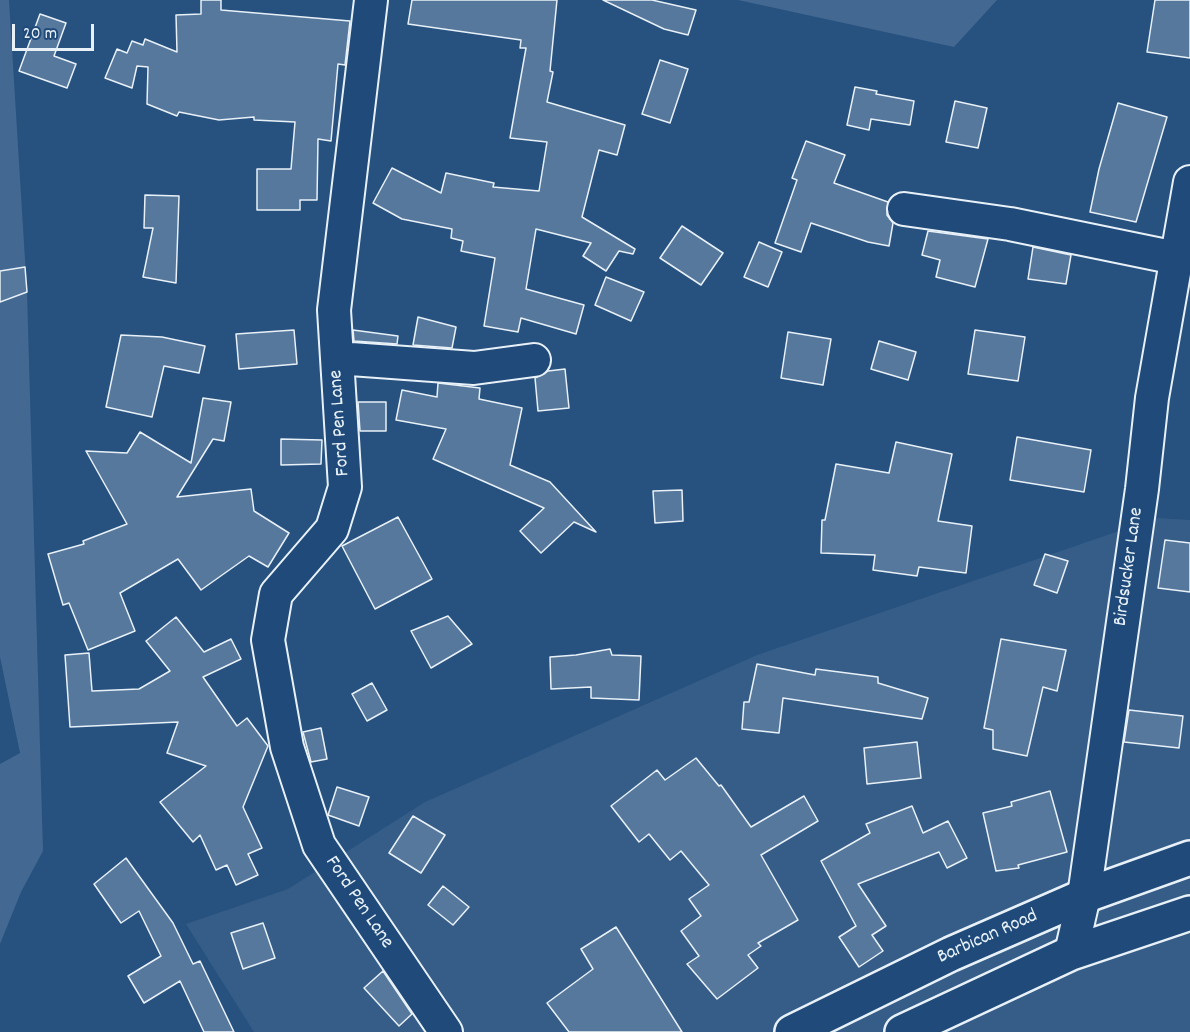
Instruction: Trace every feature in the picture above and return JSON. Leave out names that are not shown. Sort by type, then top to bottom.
[{"type":"main road","name":"Barbican Road","points":[[792,1032],[951,954],[1084,896],[1190,858]]},
{"type":"main road","points":[[902,1032],[1071,953],[1190,914]]},
{"type":"street","name":"Ford Pen Lane","points":[[371,0],[334,310],[345,487],[332,529],[276,594],[268,640],[287,747],[319,845],[446,1032]]},
{"type":"street","name":"Birdsucker Lane","points":[[1071,953],[1084,896],[1142,489],[1152,398],[1190,182]]},
{"type":"street","points":[[904,209],[1010,224],[1176,258]]},
{"type":"street","points":[[337,358],[474,368],[534,360]]},
{"type":"shaded area","points":[[0,0],[9,0],[27,292],[43,851],[21,892],[0,944],[0,764],[20,753],[0,657]]},
{"type":"shaded area","points":[[738,0],[997,0],[954,47]]},
{"type":"shaded area","points":[[1157,518],[1190,520],[1190,1032],[254,1032],[186,924],[288,889],[425,802],[757,655]]},
{"type":"building","points":[[201,0],[221,0],[221,10],[350,21],[345,65],[338,64],[331,141],[318,139],[317,200],[300,200],[300,210],[257,210],[257,169],[291,169],[295,122],[254,120],[254,117],[219,120],[179,112],[177,116],[147,104],[148,67],[137,66],[132,88],[105,78],[117,49],[127,53],[132,41],[143,45],[145,39],[177,52],[176,15],[201,14]]},
{"type":"building","points":[[412,0],[557,0],[550,71],[553,72],[547,102],[625,125],[617,155],[599,150],[582,217],[635,249],[633,254],[619,251],[606,271],[583,256],[591,243],[536,229],[526,289],[584,305],[576,334],[521,318],[518,332],[484,326],[495,258],[461,251],[463,241],[451,238],[452,229],[402,219],[373,203],[392,168],[441,193],[446,173],[494,183],[493,187],[539,191],[547,142],[510,138],[526,48],[520,48],[521,40],[408,24]]},
{"type":"building","points":[[603,0],[652,0],[696,10],[688,35],[664,29]]},
{"type":"building","points":[[1155,0],[1190,0],[1190,58],[1147,52]]},
{"type":"building","points":[[40,14],[66,23],[54,56],[76,64],[67,88],[19,71]]},
{"type":"building","points":[[660,60],[688,69],[670,123],[642,114]]},
{"type":"building","points":[[855,87],[877,91],[876,94],[914,101],[910,125],[871,119],[869,130],[847,125]]},
{"type":"building","points":[[955,101],[987,108],[978,148],[946,142]]},
{"type":"building","points":[[1118,103],[1167,117],[1136,222],[1090,212],[1099,169]]},
{"type":"building","points":[[806,141],[845,155],[834,183],[888,202],[887,215],[893,223],[889,246],[868,242],[811,223],[801,252],[775,243],[797,180],[792,178]]},
{"type":"building","points":[[145,195],[179,196],[176,283],[143,277],[153,228],[144,228]]},
{"type":"building","points":[[682,226],[723,253],[701,285],[660,258]]},
{"type":"building","points":[[928,231],[988,239],[975,287],[936,277],[940,260],[922,255]]},
{"type":"building","points":[[759,242],[782,252],[768,287],[744,277]]},
{"type":"building","points":[[1033,247],[1071,255],[1066,284],[1028,279]]},
{"type":"building","points":[[25,267],[27,292],[0,302],[0,271]]},
{"type":"building","points":[[606,277],[644,292],[631,321],[595,305]]},
{"type":"building","points":[[418,317],[456,327],[452,348],[413,345]]},
{"type":"building","points":[[294,330],[297,364],[239,369],[236,334]]},
{"type":"building","points":[[353,330],[398,336],[397,344],[354,341]]},
{"type":"building","points":[[975,330],[1025,337],[1018,381],[968,374]]},
{"type":"building","points":[[788,332],[831,339],[823,385],[781,378]]},
{"type":"building","points":[[121,335],[162,337],[205,346],[199,373],[164,366],[152,417],[106,407]]},
{"type":"building","points":[[879,341],[916,352],[908,380],[871,369]]},
{"type":"building","points":[[565,369],[569,408],[538,411],[535,378],[548,371]]},
{"type":"building","points":[[438,383],[480,388],[479,399],[522,408],[510,465],[550,482],[596,532],[574,522],[541,553],[520,531],[544,508],[433,459],[446,429],[396,420],[402,390],[437,397]]},
{"type":"building","points":[[203,398],[231,402],[224,441],[213,439],[177,497],[251,489],[254,511],[289,533],[268,567],[249,556],[201,590],[178,559],[120,593],[135,631],[88,650],[69,603],[63,605],[48,554],[84,544],[83,541],[127,524],[86,451],[127,453],[140,432],[191,463]]},
{"type":"building","points":[[358,402],[386,402],[386,431],[360,431]]},
{"type":"building","points":[[1017,437],[1091,450],[1084,492],[1010,480]]},
{"type":"building","points":[[281,439],[322,440],[321,464],[281,465]]},
{"type":"building","points":[[896,442],[952,454],[938,521],[972,526],[966,573],[919,567],[917,576],[873,570],[875,555],[821,553],[822,520],[825,520],[836,464],[889,473]]},
{"type":"building","points":[[682,490],[683,521],[655,523],[653,491]]},
{"type":"building","points":[[398,517],[432,579],[375,609],[342,546]]},
{"type":"building","points":[[1165,540],[1190,543],[1190,592],[1158,588]]},
{"type":"building","points":[[1045,554],[1068,561],[1057,593],[1034,585]]},
{"type":"building","points":[[448,616],[472,644],[431,668],[411,631]]},
{"type":"building","points":[[176,617],[204,652],[231,639],[241,659],[203,677],[237,726],[247,718],[268,746],[243,807],[262,848],[248,854],[258,875],[236,885],[227,865],[216,870],[200,835],[193,842],[160,802],[206,766],[167,753],[178,722],[70,727],[65,655],[89,653],[92,691],[139,689],[170,671],[146,641]]},
{"type":"building","points":[[1001,639],[1066,650],[1057,691],[1043,687],[1027,756],[993,749],[993,730],[984,728]]},
{"type":"building","points":[[610,649],[612,655],[641,656],[639,700],[591,698],[591,687],[551,689],[550,657]]},
{"type":"building","points":[[757,664],[815,675],[816,669],[878,677],[878,683],[928,698],[922,719],[783,698],[779,733],[742,729],[744,702],[749,702]]},
{"type":"building","points":[[372,683],[387,710],[367,721],[352,694]]},
{"type":"building","points":[[1129,710],[1183,716],[1179,748],[1124,742]]},
{"type":"building","points":[[321,728],[327,759],[311,762],[303,732]]},
{"type":"building","points":[[917,742],[921,778],[867,784],[864,748]]},
{"type":"building","points":[[696,758],[719,786],[721,785],[751,827],[804,796],[818,821],[761,855],[798,920],[758,943],[761,946],[748,955],[758,968],[717,999],[687,964],[699,956],[681,931],[701,916],[689,899],[709,885],[681,851],[670,860],[649,834],[639,842],[611,806],[657,770],[665,780]]},
{"type":"building","points":[[337,787],[369,797],[359,826],[328,815]]},
{"type":"building","points":[[1050,791],[1067,852],[1018,865],[1019,868],[996,871],[983,813],[1012,806],[1011,802]]},
{"type":"building","points":[[912,806],[923,833],[948,821],[967,858],[947,868],[939,852],[858,884],[886,926],[872,935],[883,951],[859,967],[839,937],[856,926],[821,861],[870,833],[866,824]]},
{"type":"building","points":[[413,816],[445,835],[421,873],[389,853]]},
{"type":"building","points":[[126,858],[173,923],[193,964],[200,961],[234,1032],[204,1032],[180,981],[144,1003],[128,976],[161,956],[139,911],[121,923],[94,884]]},
{"type":"building","points":[[443,886],[469,907],[453,925],[428,905]]},
{"type":"building","points":[[263,923],[275,958],[243,969],[231,933]]},
{"type":"building","points":[[616,927],[682,1032],[569,1032],[547,1003],[593,969],[581,949]]},
{"type":"building","points":[[383,971],[412,1014],[399,1026],[364,988]]}]
